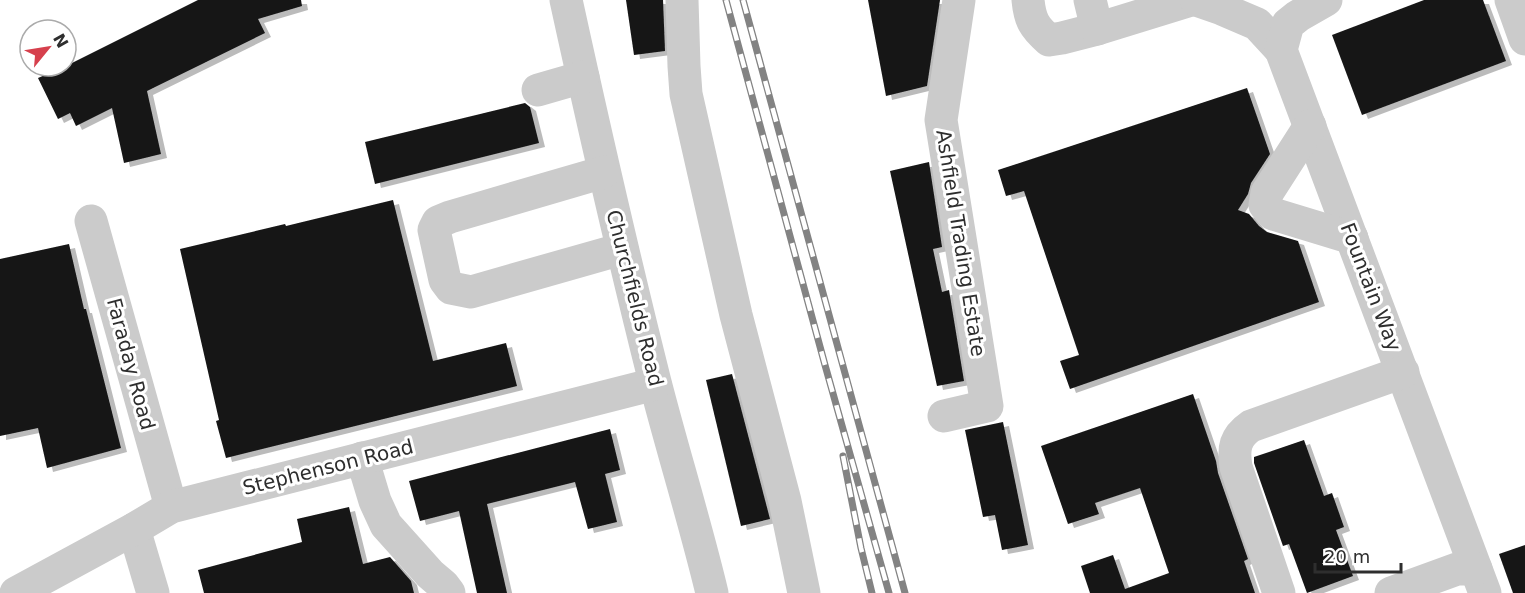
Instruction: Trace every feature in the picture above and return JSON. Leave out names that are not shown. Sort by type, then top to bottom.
[{"type":"street","name":"Churchfields Road","points":[[566,0],[622,249],[712,593]]},
{"type":"street","points":[[682,0],[686,94],[736,315],[785,501],[804,593]]},
{"type":"street","name":"Ashfield Trading Estate","points":[[944,416],[987,406],[941,120],[959,0]]},
{"type":"street","points":[[1028,0],[1029,14],[1038,30],[1049,40],[1062,38],[1094,14],[1180,2],[1222,9],[1257,24],[1281,50]]},
{"type":"street","points":[[1281,50],[1288,24],[1326,0]]},
{"type":"street","points":[[1511,0],[1525,39]]},
{"type":"street","name":"Fountain Way","points":[[1281,50],[1480,581]]},
{"type":"street","points":[[538,90],[583,77]]},
{"type":"street","points":[[1310,126],[1267,193],[1266,205],[1273,214],[1353,238]]},
{"type":"street","points":[[604,172],[438,222],[434,230],[445,280],[451,288],[471,292],[622,249]]},
{"type":"street","name":"Faraday Road","points":[[91,221],[171,507]]},
{"type":"street","points":[[1279,593],[1236,467],[1237,440],[1251,426],[1402,372]]},
{"type":"street","name":"Stephenson Road","points":[[16,593],[171,507],[656,384]]},
{"type":"street","points":[[362,458],[375,501],[386,525],[449,593]]},
{"type":"street","points":[[134,529],[153,593]]},
{"type":"street","points":[[1391,593],[1457,569],[1480,581]]},
{"type":"building","points":[[198,0],[301,0],[302,6],[258,19],[265,33],[147,91],[161,154],[124,163],[112,108],[76,126],[70,113],[58,119],[38,78],[78,78],[78,60]]},
{"type":"building","points":[[626,0],[663,0],[665,51],[634,55]]},
{"type":"building","points":[[868,0],[940,0],[927,86],[886,96]]},
{"type":"building","points":[[1424,0],[1483,0],[1506,61],[1362,115],[1332,35]]},
{"type":"building","points":[[1247,88],[1270,154],[1251,183],[1248,194],[1238,210],[1249,214],[1267,232],[1298,241],[1319,302],[1070,389],[1060,361],[1079,355],[1024,191],[1006,196],[998,170]]},
{"type":"building","points":[[525,103],[530,107],[539,143],[375,184],[365,142]]},
{"type":"building","points":[[929,162],[942,247],[933,249],[942,292],[949,290],[964,381],[937,386],[890,171]]},
{"type":"building","points":[[393,200],[433,361],[506,343],[517,386],[226,458],[216,421],[219,420],[180,249]]},
{"type":"building","points":[[69,244],[121,448],[47,468],[38,428],[0,436],[0,259]]},
{"type":"building","points":[[732,374],[770,519],[741,526],[706,380]]},
{"type":"building","points":[[1193,394],[1248,559],[1244,561],[1255,593],[1090,593],[1081,566],[1113,555],[1125,589],[1169,573],[1140,488],[1095,503],[1099,514],[1068,524],[1041,446]]},
{"type":"building","points":[[1003,422],[1028,545],[1002,550],[995,515],[983,517],[965,430]]},
{"type":"building","points":[[610,429],[620,470],[605,474],[617,522],[588,529],[575,482],[487,504],[507,593],[477,593],[459,511],[420,521],[409,481]]},
{"type":"building","points":[[1304,440],[1324,496],[1332,493],[1344,527],[1336,530],[1353,576],[1307,593],[1289,544],[1283,546],[1254,463],[1254,457]]},
{"type":"building","points":[[349,507],[363,564],[390,557],[411,581],[414,593],[204,593],[198,570],[302,542],[297,519]]},
{"type":"building","points":[[1525,545],[1525,593],[1513,593],[1499,554]]},
{"type":"railway","points":[[726,0],[889,593]]},
{"type":"railway","points":[[743,0],[905,593]]},
{"type":"railway","points":[[843,456],[872,593]]}]
